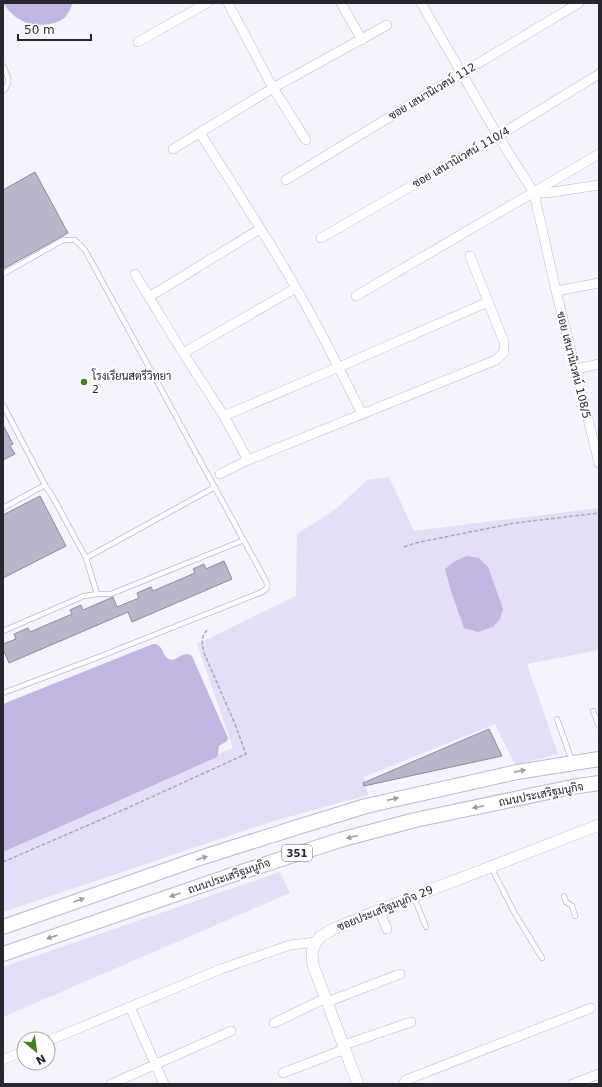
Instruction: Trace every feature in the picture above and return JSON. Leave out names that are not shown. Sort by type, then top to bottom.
[{"type":"main road","name":"351","points":[[3,927],[203,857],[366,806],[466,782],[573,762],[599,759]]},
{"type":"main road","name":"ถนนประเสริฐมนูกิจ","points":[[3,954],[228,876],[340,840],[415,820],[572,787],[599,783]]},
{"type":"street","points":[[138,42],[207,3]]},
{"type":"street","points":[[228,3],[274,88],[306,140]]},
{"type":"street","points":[[341,3],[362,40]]},
{"type":"street","name":"ซอย เสนานิเวศน์ 108/5","points":[[422,3],[498,136],[534,193],[556,291],[599,463]]},
{"type":"street","name":"ซอย เสนานิเวศน์ 112","points":[[286,180],[579,3]]},
{"type":"street","points":[[173,149],[274,88],[387,25]]},
{"type":"street","name":"ซอย เสนานิเวศน์ 110/4","points":[[321,238],[498,136],[599,74]]},
{"type":"street","points":[[200,133],[296,288],[339,367],[362,414]]},
{"type":"street","points":[[356,296],[599,154]]},
{"type":"street","points":[[534,193],[546,193],[599,185]]},
{"type":"street","points":[[149,297],[260,229]]},
{"type":"street","points":[[220,474],[248,460],[496,360],[504,352],[504,342],[470,256]]},
{"type":"street","points":[[135,274],[183,353],[224,416],[248,460]]},
{"type":"street","points":[[556,291],[599,283]]},
{"type":"street","points":[[183,353],[296,288]]},
{"type":"street","points":[[224,416],[488,302]]},
{"type":"street","points":[[576,369],[599,364]]},
{"type":"street","name":"ซอยประเสริฐมนูกิจ 29","points":[[316,942],[320,937],[333,929],[599,825]]},
{"type":"street","points":[[379,910],[387,930]]},
{"type":"street","points":[[56,1038],[215,971],[283,947],[316,942],[312,952],[313,965],[358,1084]]},
{"type":"street","points":[[274,1023],[326,1000],[400,974]]},
{"type":"street","points":[[130,1007],[164,1084]]},
{"type":"street","points":[[403,1084],[406,1080],[591,1008]]},
{"type":"street","points":[[283,1073],[345,1047],[411,1022]]},
{"type":"street","points":[[111,1084],[231,1031]]},
{"type":"street","points":[[3,1060],[16,1054]]},
{"type":"street","points":[[573,1084],[599,1074]]},
{"type":"lane","points":[[3,66],[9,82],[8,86],[3,90]]},
{"type":"lane","points":[[3,274],[62,240],[76,240],[85,250],[268,586],[265,590],[96,658],[3,693]]},
{"type":"lane","points":[[3,405],[45,485],[56,501],[86,558],[97,594]]},
{"type":"lane","points":[[3,508],[45,485]]},
{"type":"lane","points":[[86,558],[215,487]]},
{"type":"lane","points":[[3,631],[84,596],[111,594],[244,540]]},
{"type":"lane","points":[[593,711],[599,726]]},
{"type":"lane","points":[[557,719],[573,762]]},
{"type":"lane","points":[[491,867],[514,912],[542,958]]},
{"type":"lane","points":[[564,896],[566,902],[572,906],[575,916]]},
{"type":"lane","points":[[414,897],[426,926]]},
{"type":"path","points":[[404,547],[415,543],[515,523],[599,513]]},
{"type":"path","points":[[3,862],[124,810],[246,754],[204,653],[202,636],[207,630]]},
{"type":"shaded area","points":[[3,3],[73,3],[68,14],[63,19],[54,23],[36,25],[30,24],[18,18],[11,13]]},
{"type":"shaded area","points":[[389,477],[414,531],[599,508],[599,650],[527,664],[558,754],[515,765],[495,724],[364,777],[368,795],[274,821],[3,912],[3,842],[233,748],[197,644],[296,596],[297,534],[336,509],[367,480]]},
{"type":"shaded area","points":[[467,556],[479,558],[488,567],[503,609],[500,619],[493,627],[478,632],[464,628],[445,569],[455,561]]},
{"type":"shaded area","points":[[153,644],[157,644],[166,657],[172,660],[186,654],[192,656],[228,738],[227,741],[219,746],[217,757],[3,852],[3,704]]},
{"type":"shaded area","points":[[280,872],[290,893],[3,1017],[3,967]]},
{"type":"building","points":[[35,172],[68,233],[3,269],[3,190]]},
{"type":"building","points":[[3,425],[13,444],[10,446],[15,454],[3,460]]},
{"type":"building","points":[[40,496],[66,546],[3,578],[3,515]]},
{"type":"building","points":[[224,561],[232,579],[132,622],[128,612],[9,663],[3,649],[3,644],[16,639],[14,634],[28,628],[30,632],[72,614],[70,610],[81,605],[83,610],[113,597],[117,607],[139,598],[137,593],[151,587],[153,591],[195,573],[193,569],[204,564],[206,569]]},
{"type":"building","points":[[489,729],[502,756],[364,786],[363,783]]},
{"type":"place","name":"โรงเรียนสตรีวิทยา 2","points":[[84,382]]}]
